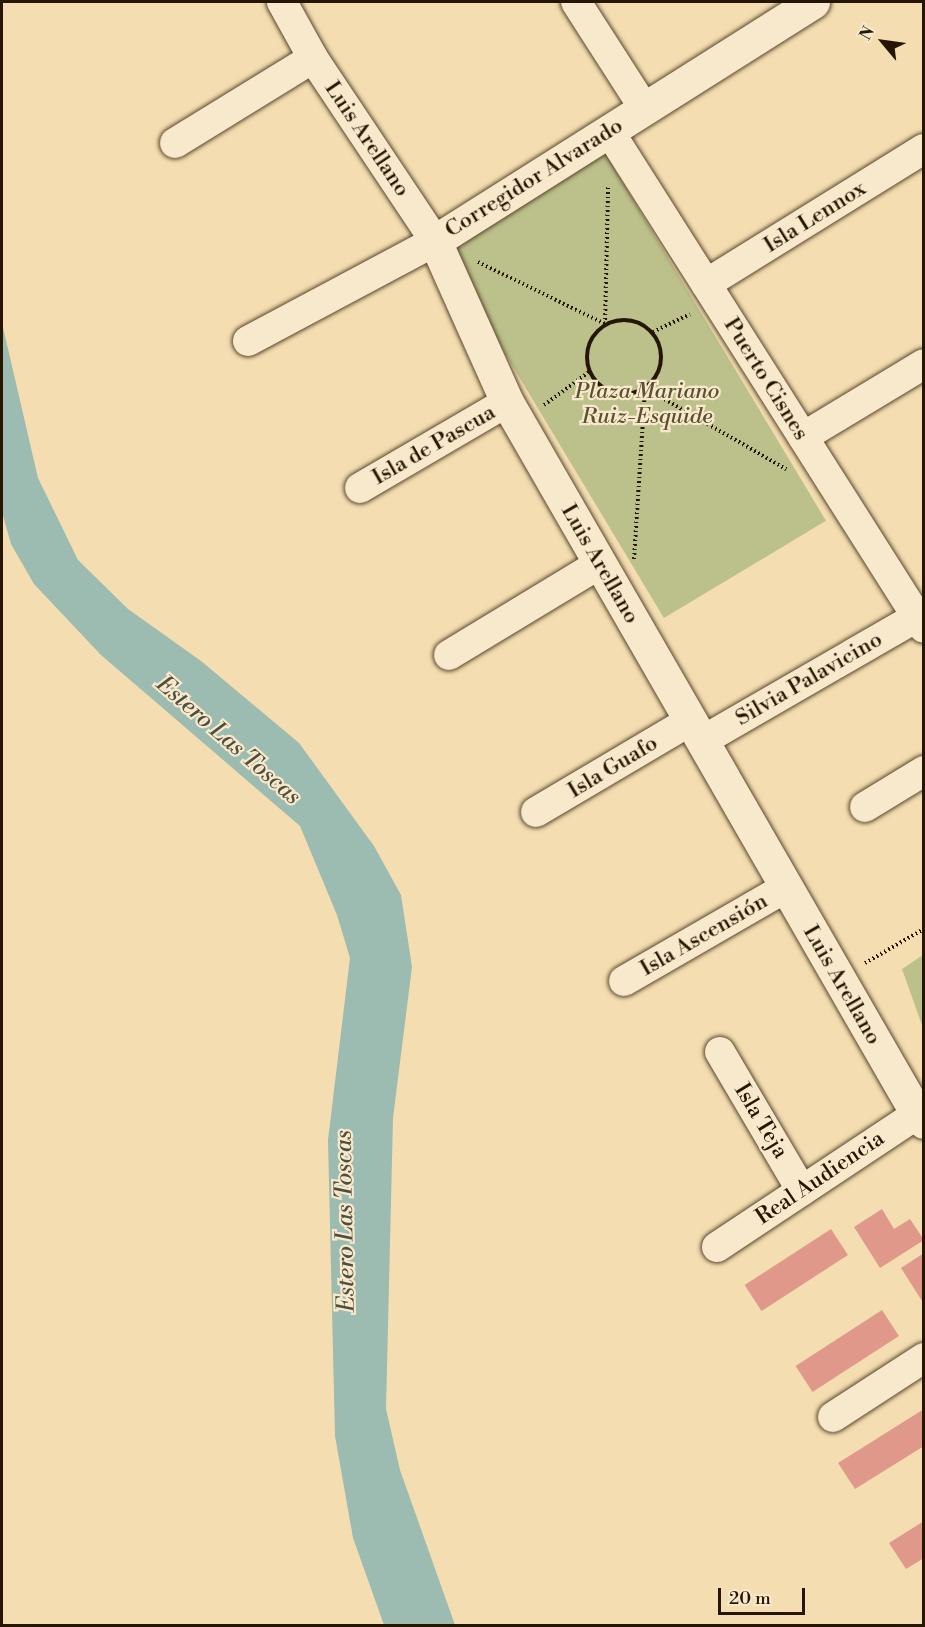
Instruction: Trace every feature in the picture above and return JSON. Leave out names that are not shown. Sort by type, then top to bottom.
[{"type":"street","name":"Luis Arellano","points":[[282,2],[314,58],[435,241],[513,413],[785,888],[921,1116]]},
{"type":"street","points":[[576,2],[644,108]]},
{"type":"street","name":"Corregidor Alvarado","points":[[248,341],[435,241],[800,5]]},
{"type":"street","points":[[175,143],[314,58]]},
{"type":"street","name":"Puerto Cisnes","points":[[609,130],[802,437],[917,607]]},
{"type":"street","name":"Isla Lennox","points":[[711,292],[924,149]]},
{"type":"street","points":[[802,437],[924,364]]},
{"type":"street","name":"Isla de Pascua","points":[[360,488],[513,413]]},
{"type":"street","points":[[448,656],[599,564]]},
{"type":"street","name":"Silvia Palavicino","points":[[696,731],[917,607]]},
{"type":"street","name":"Isla Guafo","points":[[536,812],[696,731]]},
{"type":"street","points":[[865,807],[924,771]]},
{"type":"street","name":"Isla Ascensión","points":[[624,981],[785,888]]},
{"type":"street","name":"Isla Teja","points":[[720,1052],[802,1191]]},
{"type":"street","name":"Real Audiencia","points":[[717,1247],[921,1116]]},
{"type":"street","points":[[832,1417],[924,1358]]},
{"type":"path","points":[[605,324],[609,130]]},
{"type":"path","points":[[477,261],[605,324]]},
{"type":"path","points":[[653,332],[711,292]]},
{"type":"path","points":[[630,319],[643,324],[653,332],[662,356],[654,379],[645,388],[624,395],[613,393],[603,388],[589,372],[587,350],[590,340],[605,324],[630,319]]},
{"type":"path","points":[[513,413],[589,372]]},
{"type":"path","points":[[645,388],[794,473]]},
{"type":"path","points":[[634,571],[645,388]]},
{"type":"path","points":[[839,978],[924,929]]},
{"type":"green space","name":"Plaza Mariano Ruiz-Esquide","points":[[605,153],[826,521],[664,618],[443,250]]},
{"type":"green space","points":[[923,955],[923,1028],[902,969]]},
{"type":"water","name":"Estero Las Toscas","points":[[2,323],[38,478],[78,560],[128,609],[201,661],[299,743],[374,846],[401,895],[412,967],[393,1118],[386,1409],[400,1470],[455,1625],[384,1625],[353,1538],[335,1436],[328,1140],[350,958],[337,915],[300,826],[101,655],[34,584],[11,544],[2,512]]},
{"type":"building","points":[[882,1209],[894,1229],[910,1219],[924,1240],[880,1268],[854,1227]]},
{"type":"building","points":[[831,1229],[848,1255],[762,1311],[745,1285]]},
{"type":"building","points":[[924,1253],[924,1304],[901,1268]]},
{"type":"building","points":[[882,1310],[899,1336],[813,1392],[796,1366]]},
{"type":"building","points":[[924,1409],[924,1446],[855,1489],[838,1463]]},
{"type":"building","points":[[924,1521],[924,1558],[906,1569],[889,1543]]}]
